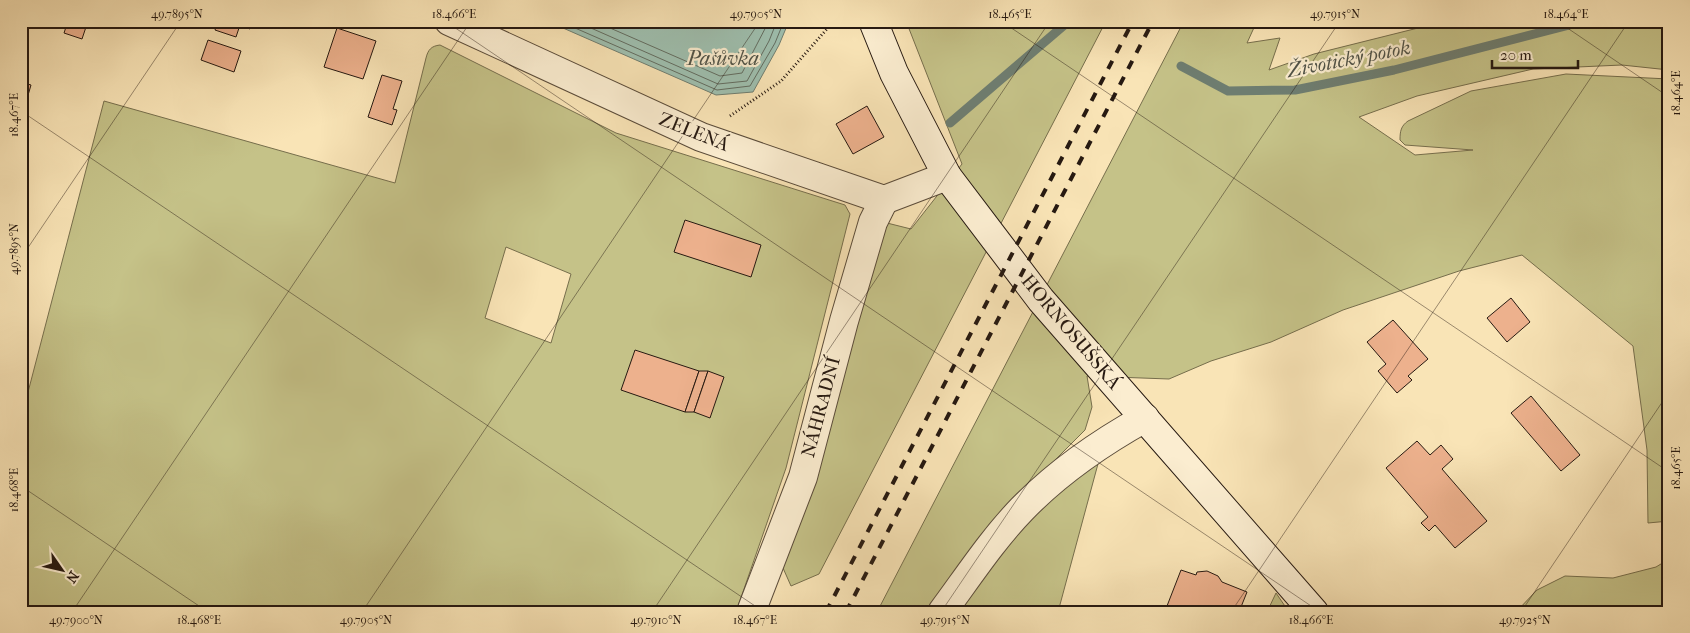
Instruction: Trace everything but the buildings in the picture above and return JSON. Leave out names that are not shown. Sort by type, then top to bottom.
[{"type":"street","name":"ZELENÁ","points":[[449,21],[701,137],[884,200]]},
{"type":"street","name":"HORNOSUŠSKÁ","points":[[873,21],[894,73],[947,176],[1042,300],[1314,612]]},
{"type":"street","points":[[884,200],[947,176]]},
{"type":"street","name":"NÁHRADNÍ","points":[[751,612],[803,477],[844,321],[873,222],[884,200]]},
{"type":"street","points":[[942,612],[986,551],[1021,510],[1055,478],[1085,455],[1145,418]]},
{"type":"path","points":[[701,137],[781,81],[834,21]]},
{"type":"shaded area","points":[[906,21],[1106,21],[819,574],[791,586],[783,568],[870,255],[887,223],[911,229],[962,164]]},
{"type":"shaded area","points":[[1184,21],[1257,21],[1247,43],[1280,38],[1269,70],[1314,54],[1446,21],[1669,21],[1669,70],[1622,65],[1533,69],[1417,96],[1359,117],[1415,155],[1473,150],[1405,145],[1400,140],[1402,127],[1408,121],[1471,91],[1566,74],[1669,79],[1669,521],[1648,523],[1647,450],[1633,346],[1522,255],[1459,271],[1343,310],[1271,342],[1211,361],[1169,379],[1087,376],[1092,407],[1085,430],[1041,474],[1102,449],[1058,612],[877,612]]},
{"type":"shaded area","points":[[440,45],[616,133],[845,205],[850,214],[786,468],[736,612],[46,612],[21,610],[21,419],[104,101],[395,183],[427,55],[430,49]],"holes":[[[506,247],[571,274],[551,343],[485,318]]]},
{"type":"shaded area","points":[[1669,559],[1669,612],[1516,612],[1537,590],[1565,576],[1613,578],[1656,567]]},
{"type":"shaded area","points":[[1276,593],[1289,612],[1267,612]]},
{"type":"water","name":"Pašůvka","points":[[547,21],[789,21],[779,45],[753,92],[716,95]]},
{"type":"waterway","points":[[950,123],[1069,21]]},
{"type":"waterway","name":"Životický potok","points":[[1181,66],[1228,91],[1295,90],[1394,70],[1585,21]]},
{"type":"railway","points":[[826,612],[1133,21]]},
{"type":"railway","points":[[846,612],[1153,21]]}]
